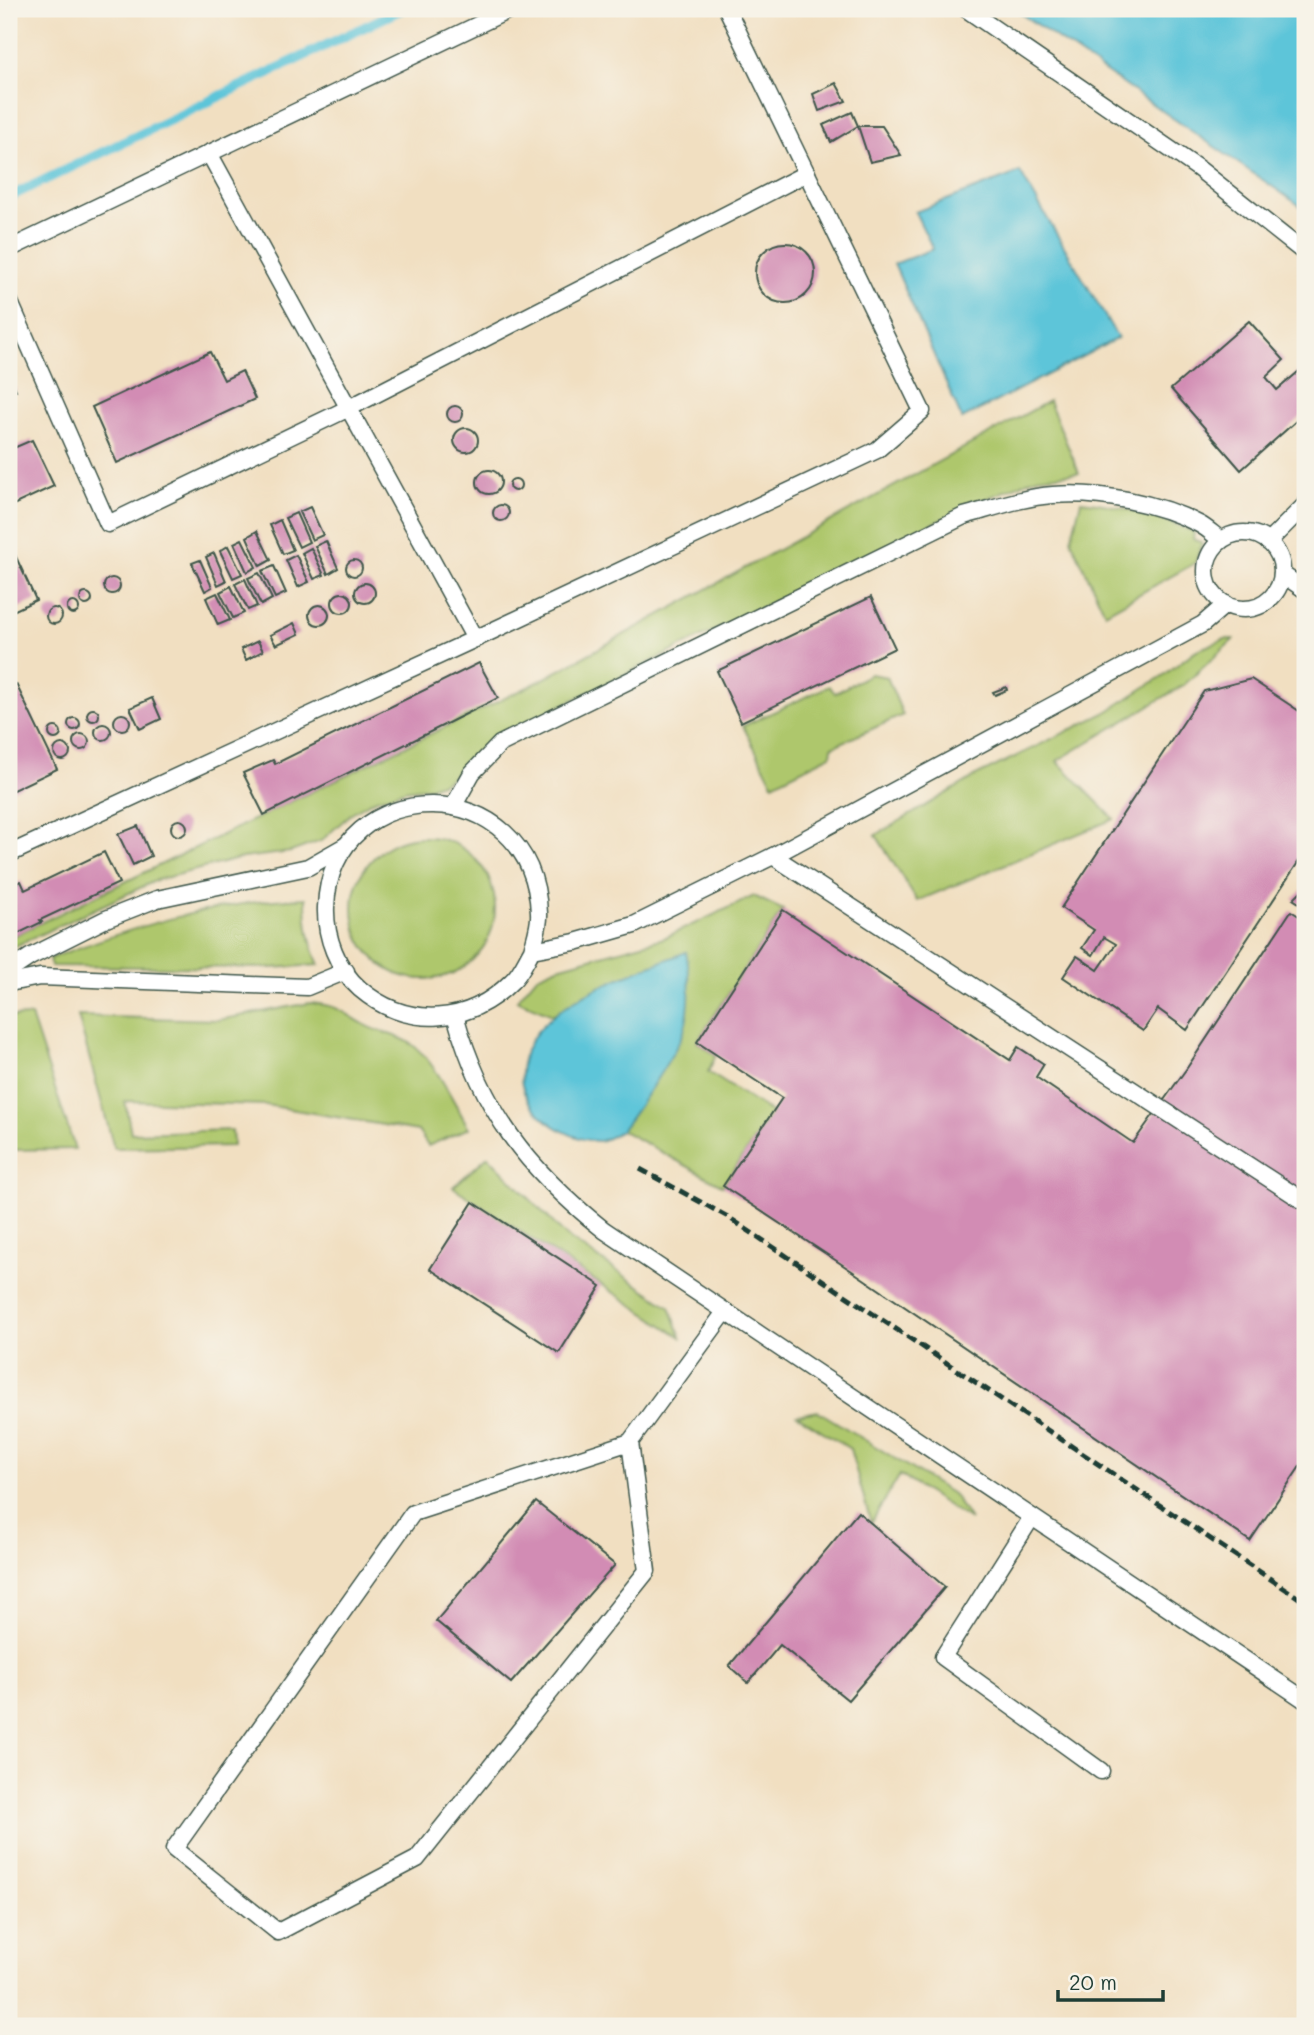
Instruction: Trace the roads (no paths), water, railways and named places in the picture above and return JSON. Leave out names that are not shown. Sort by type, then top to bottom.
[{"type":"lane","points":[[9,249],[511,9]]},
{"type":"lane","points":[[9,854],[877,450],[922,411],[727,9]]},
{"type":"lane","points":[[966,9],[1199,169],[1305,253]]},
{"type":"lane","points":[[209,153],[475,639]]},
{"type":"lane","points":[[9,300],[108,524],[349,408],[807,173]]},
{"type":"lane","points":[[453,807],[472,773],[500,744],[964,516],[1020,500],[1080,494],[1154,507],[1200,524],[1221,540]]},
{"type":"lane","points":[[1268,542],[1305,505]]},
{"type":"lane","points":[[1244,533],[1257,535],[1268,542],[1276,550],[1282,574],[1279,586],[1272,596],[1251,608],[1238,608],[1216,597],[1205,574],[1212,550],[1221,540],[1244,533]]},
{"type":"lane","points":[[1282,574],[1305,590]]},
{"type":"lane","points":[[532,950],[575,942],[634,925],[773,856],[1203,624],[1226,604]]},
{"type":"lane","points":[[431,803],[453,807],[466,809],[497,825],[521,850],[536,881],[540,916],[532,950],[514,979],[488,1002],[455,1015],[421,1017],[387,1007],[358,988],[345,971],[337,959],[326,924],[327,888],[341,855],[364,827],[396,809],[431,803]]},
{"type":"lane","points":[[9,971],[30,957],[106,919],[157,899],[308,867],[350,844]]},
{"type":"lane","points":[[773,856],[1305,1202]]},
{"type":"lane","points":[[9,983],[40,977],[307,987],[345,971]]},
{"type":"lane","points":[[455,1015],[464,1048],[486,1099],[514,1142],[566,1200],[604,1230],[1305,1700]]},
{"type":"lane","points":[[630,1442],[647,1571],[417,1859],[278,1932],[174,1849],[413,1513],[630,1442],[726,1312]]},
{"type":"lane","points":[[1032,1517],[943,1657],[1101,1772]]},
{"type":"water","points":[[1014,9],[1305,9],[1305,209]]},
{"type":"water","points":[[1020,172],[1118,338],[962,419],[894,264],[933,249],[915,212]]},
{"type":"water","points":[[686,952],[689,992],[684,1031],[655,1082],[621,1130],[603,1140],[589,1140],[571,1135],[547,1120],[527,1098],[521,1076],[522,1064],[530,1042],[545,1023],[565,1007],[614,980]]},
{"type":"waterway","points":[[9,197],[402,9]]},
{"type":"railway","points":[[640,1169],[728,1217],[1305,1602]]}]
